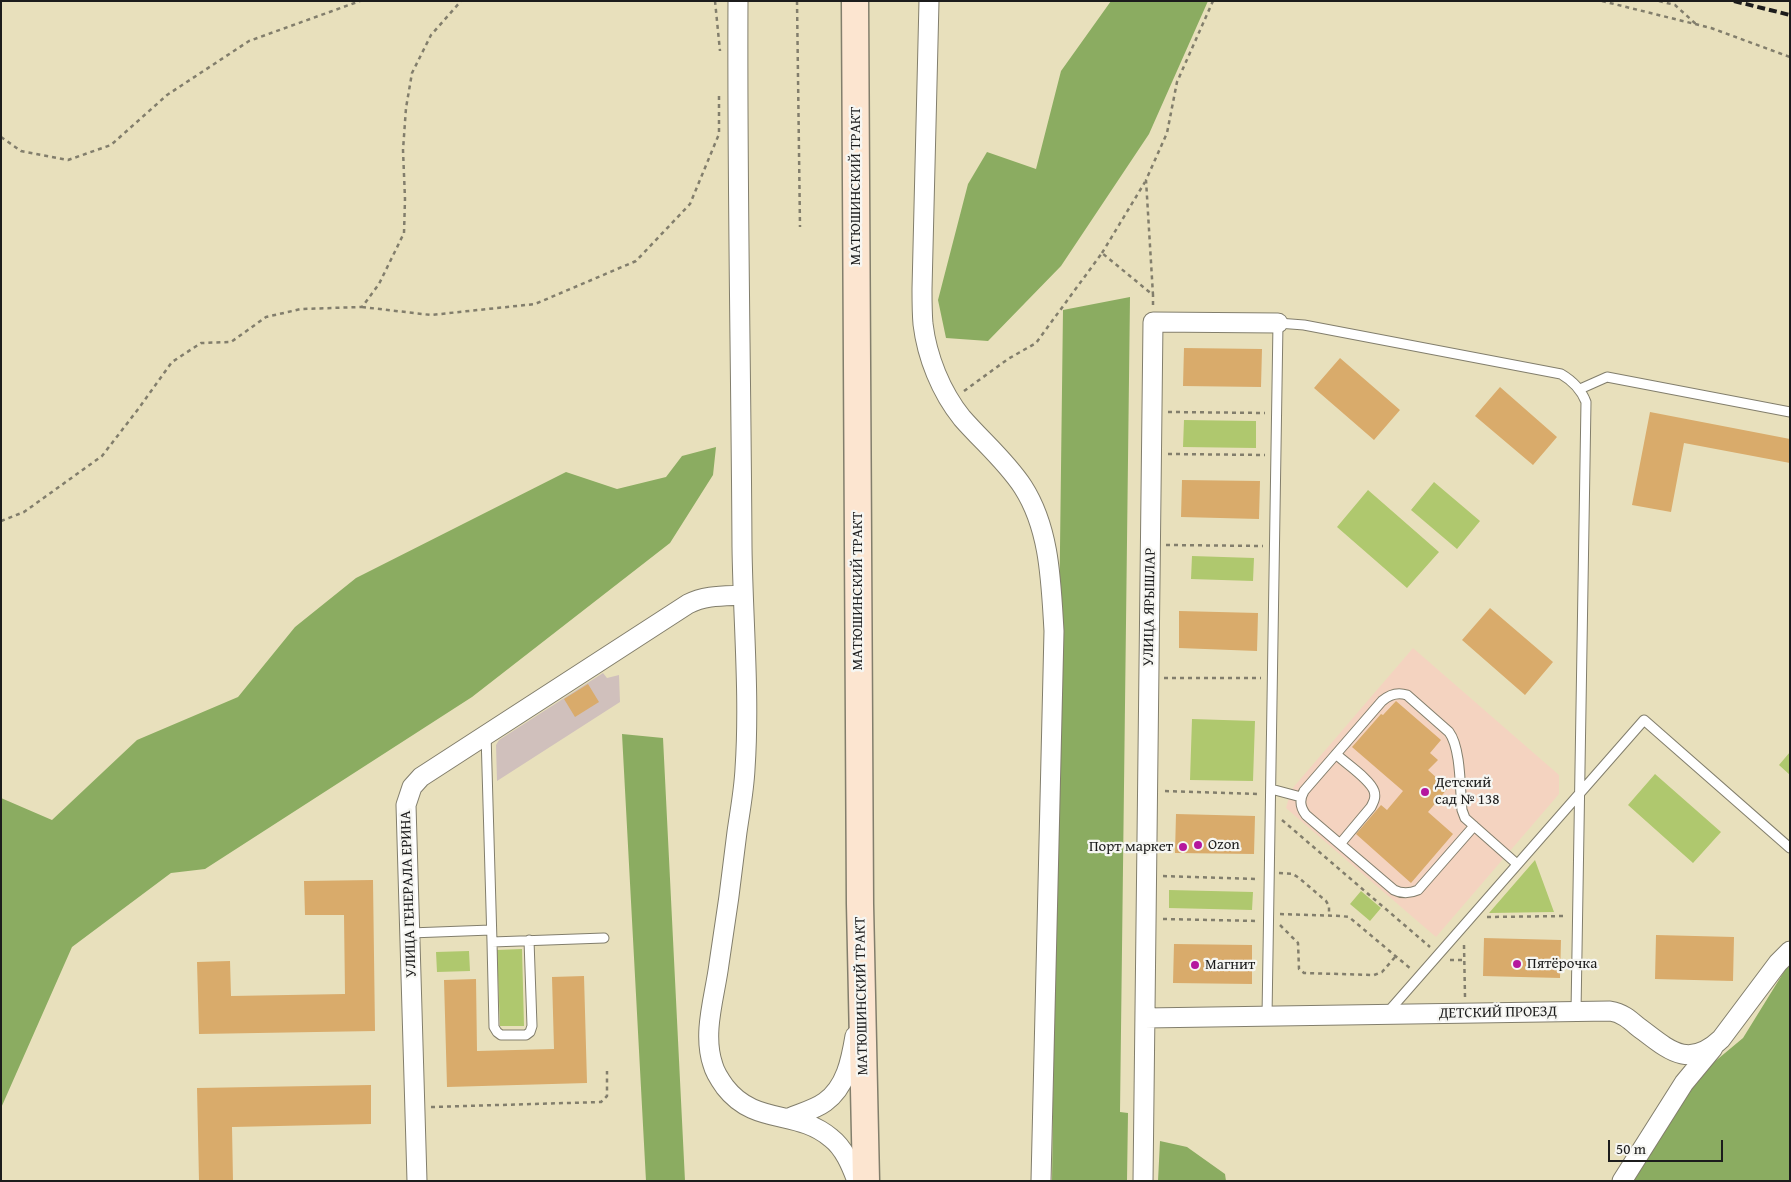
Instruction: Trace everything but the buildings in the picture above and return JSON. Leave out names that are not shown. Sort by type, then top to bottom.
[{"type":"main road","name":"МАТЮШИНСКИЙ ТРАКТ","points":[[855,1],[860,894],[866,1181]]},
{"type":"street","points":[[738,1],[743,595],[746,712],[745,770],[729,898],[711,1013],[709,1044],[713,1065],[720,1080],[730,1093],[743,1104],[757,1112],[778,1118],[789,1118],[819,1129],[841,1148],[857,1181]]},
{"type":"street","points":[[929,1],[922,289],[923,323],[928,349],[936,374],[950,401],[1023,487],[1041,530],[1050,577],[1054,630],[1041,1181]]},
{"type":"street","name":"УЛИЦА ЯРЫШЛАР","points":[[1143,1181],[1153,322],[1278,323]]},
{"type":"street","name":"УЛИЦА ГЕНЕРАЛА ЕРИНА","points":[[416,1181],[406,805],[409,793],[421,777],[688,604],[704,598],[743,595]]},
{"type":"street","name":"ДЕТСКИЙ ПРОЕЗД","points":[[1145,1018],[1610,1011],[1620,1013],[1671,1051],[1683,1055],[1698,1054],[1711,1048],[1721,1039],[1778,963],[1790,951]]},
{"type":"street","points":[[789,1118],[824,1102],[834,1093],[843,1079],[850,1062],[862,990]]},
{"type":"street","points":[[1622,1181],[1684,1084],[1721,1039]]},
{"type":"lane","points":[[1267,1016],[1278,323],[1301,324],[1550,372],[1569,378],[1580,389],[1586,402],[1576,1012]]},
{"type":"lane","points":[[1580,389],[1607,377],[1790,412]]},
{"type":"lane","points":[[1474,826],[1418,890],[1411,893],[1399,892],[1394,890],[1306,815],[1301,805],[1301,797],[1304,791],[1382,700],[1397,694],[1407,695],[1453,737],[1456,747],[1462,810],[1465,818],[1517,864]]},
{"type":"lane","points":[[1386,1014],[1644,720],[1790,848]]},
{"type":"lane","points":[[486,734],[494,1027],[496,1032],[501,1035],[526,1035],[530,1032],[532,1026],[529,940]]},
{"type":"lane","points":[[1336,754],[1370,784],[1374,794],[1372,806],[1340,844]]},
{"type":"lane","points":[[1271,792],[1301,797]]},
{"type":"lane","points":[[410,933],[492,930]]},
{"type":"lane","points":[[492,942],[604,938]]},
{"type":"path","points":[[1,138],[22,151],[68,160],[111,145],[167,96],[249,41],[360,1]]},
{"type":"path","points":[[362,308],[379,284],[404,233],[406,199],[403,150],[406,108],[412,73],[431,36],[462,1]]},
{"type":"path","points":[[715,1],[720,58]]},
{"type":"path","points":[[797,1],[800,227]]},
{"type":"path","points":[[950,401],[1008,359],[1036,343],[1102,253],[1146,180],[1167,133],[1177,82],[1212,1]]},
{"type":"path","points":[[1602,1],[1711,28],[1790,57]]},
{"type":"path","points":[[1659,1],[1674,5],[1697,25]]},
{"type":"path","points":[[1,520],[24,512],[102,456],[172,362],[201,343],[231,342],[266,317],[301,309],[362,308],[431,315],[535,304],[636,261],[690,204],[718,134],[719,96]]},
{"type":"path","points":[[1102,253],[1153,295],[1146,180]]},
{"type":"path","points":[[1152,412],[1277,414]]},
{"type":"path","points":[[1152,454],[1276,455]]},
{"type":"path","points":[[1150,545],[1275,547]]},
{"type":"path","points":[[1149,678],[1273,678]]},
{"type":"path","points":[[1148,791],[1271,792]]},
{"type":"path","points":[[1270,810],[1439,954]]},
{"type":"path","points":[[1147,876],[1269,876],[1289,874],[1299,878],[1326,901],[1328,915]]},
{"type":"path","points":[[1471,917],[1578,915]]},
{"type":"path","points":[[1146,918],[1345,916],[1352,918],[1420,976]]},
{"type":"path","points":[[1269,918],[1298,943],[1299,969],[1302,973],[1374,975],[1382,972],[1396,956]]},
{"type":"path","points":[[1464,925],[1465,1013]]},
{"type":"path","points":[[414,1107],[600,1102],[608,1096],[607,1071]]},
{"type":"shaded area","name":"Детский сад № 138","points":[[1413,648],[1559,775],[1559,794],[1436,937],[1286,808],[1291,790]]},
{"type":"shaded area","points":[[603,673],[607,678],[619,675],[620,702],[497,781],[496,745],[499,740]]},
{"type":"green space","points":[[1111,1],[1208,1],[1149,134],[1061,266],[988,341],[946,338],[938,300],[968,184],[987,152],[1036,169],[1061,71]]},
{"type":"green space","points":[[1130,297],[1120,1112],[1128,1113],[1127,1181],[1052,1181],[1063,310]]},
{"type":"green space","points":[[1184,420],[1256,421],[1256,448],[1183,447]]},
{"type":"green space","points":[[716,447],[713,475],[670,543],[472,697],[205,869],[171,873],[72,947],[1,1108],[1,798],[52,820],[137,740],[238,697],[295,627],[356,578],[566,472],[617,489],[666,477],[682,456]]},
{"type":"green space","points":[[1434,482],[1480,521],[1457,549],[1411,510]]},
{"type":"green space","points":[[1368,490],[1439,552],[1407,588],[1337,527]]},
{"type":"green space","points":[[1192,556],[1254,558],[1253,581],[1191,579]]},
{"type":"green space","points":[[1192,719],[1255,721],[1253,781],[1190,780]]},
{"type":"green space","points":[[622,734],[663,738],[685,1181],[646,1181]]},
{"type":"green space","points":[[1790,752],[1790,775],[1779,765]]},
{"type":"green space","points":[[1655,774],[1721,832],[1693,863],[1628,805]]},
{"type":"green space","points":[[1535,860],[1554,912],[1489,913]]},
{"type":"green space","points":[[1169,890],[1253,892],[1252,910],[1169,908]]},
{"type":"green space","points":[[1361,891],[1381,908],[1370,921],[1350,904]]},
{"type":"green space","points":[[522,949],[524,1026],[500,1026],[497,950]]},
{"type":"green space","points":[[469,951],[470,971],[437,972],[436,952]]},
{"type":"green space","points":[[1790,962],[1790,1181],[1617,1181],[1713,1063],[1743,1038]]},
{"type":"green space","points":[[1160,1141],[1187,1147],[1225,1174],[1226,1181],[1158,1181]]},
{"type":"railway","points":[[1734,1],[1790,15]]},
{"type":"place","name":"Детский сад № 138","points":[[1425,792]]},
{"type":"place","name":"Ozon","points":[[1198,845]]},
{"type":"place","name":"Порт маркет","points":[[1183,847]]},
{"type":"place","name":"Пятёрочка","points":[[1517,964]]},
{"type":"place","name":"Магнит","points":[[1195,965]]}]
